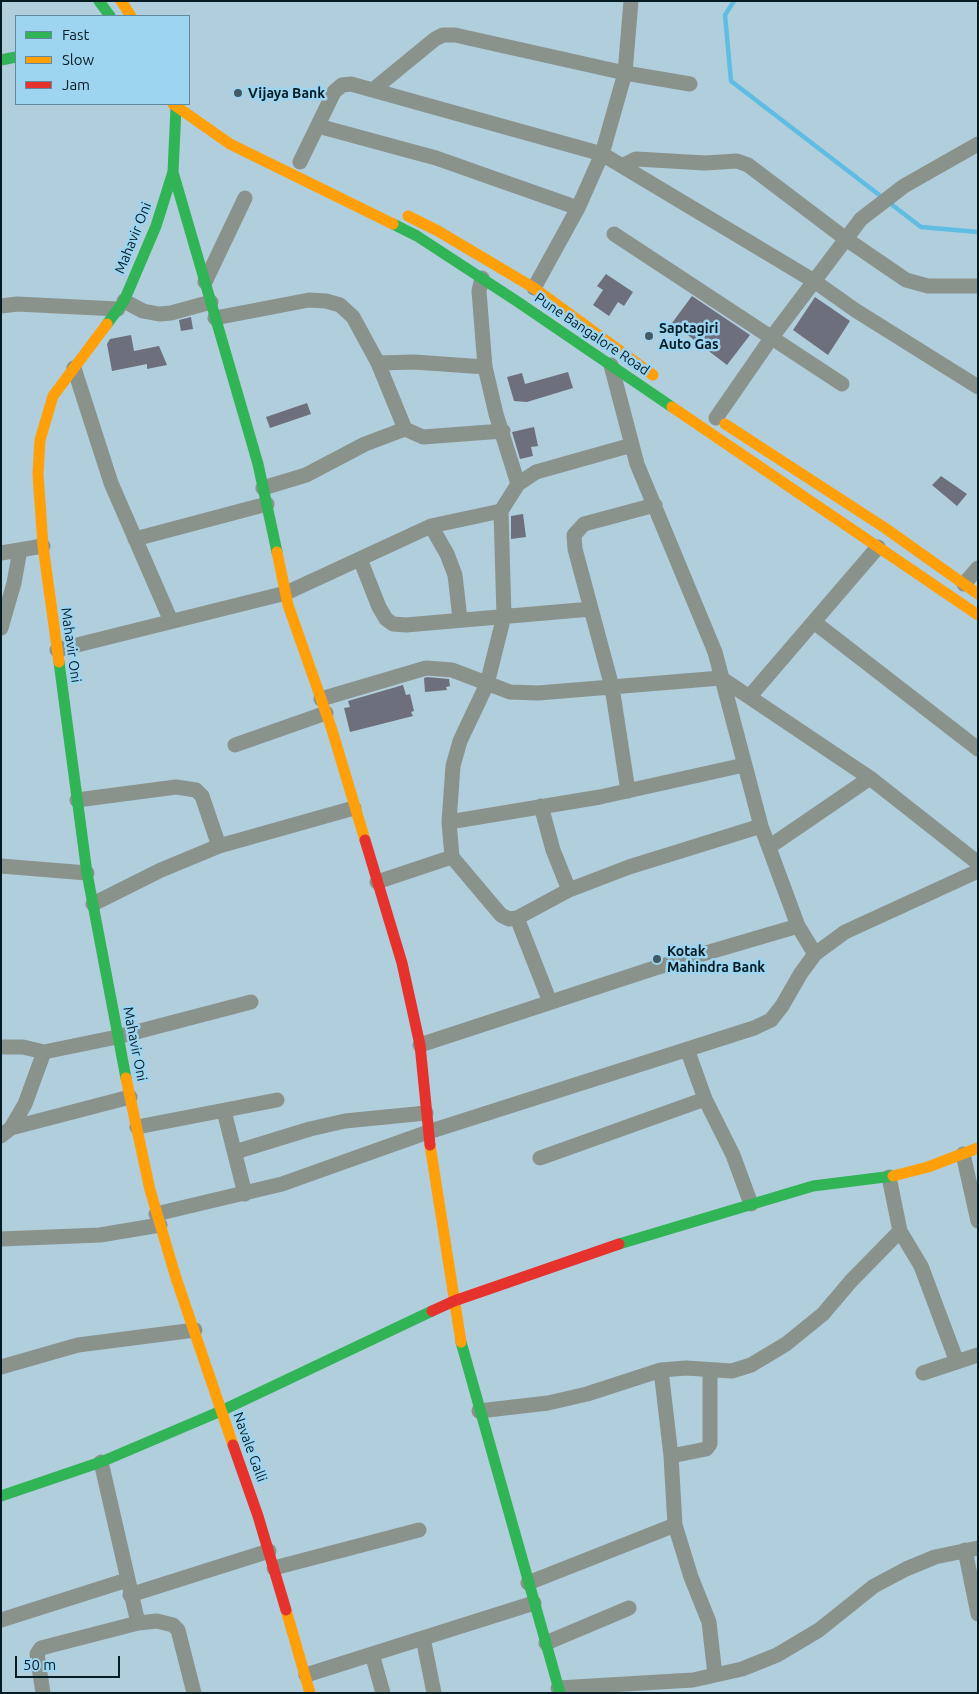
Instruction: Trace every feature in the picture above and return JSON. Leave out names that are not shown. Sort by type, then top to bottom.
[{"type":"street","points":[[99,1],[109,15]]},
{"type":"street","points":[[121,1],[129,15]]},
{"type":"street","points":[[534,288],[578,208],[602,154],[625,74],[630,1]]},
{"type":"street","points":[[374,89],[434,39],[443,35],[455,35],[625,74],[690,84]]},
{"type":"street","points":[[1,60],[15,57]]},
{"type":"street","points":[[300,161],[334,92],[342,86],[351,84],[602,154],[814,281],[855,310],[978,387]]},
{"type":"street","points":[[190,101],[212,117]]},
{"type":"street","name":"Pune Bangalore Road","points":[[175,106],[230,144],[417,236],[611,365],[978,615]]},
{"type":"street","name":"Mahavir Oni","points":[[158,1219],[117,1037],[87,873],[43,546],[38,474],[40,440],[53,396],[121,305],[156,226],[173,172],[175,106]]},
{"type":"street","points":[[318,126],[436,158],[578,208]]},
{"type":"street","points":[[978,144],[904,186],[861,219],[712,416],[885,528],[978,594]]},
{"type":"street","points":[[262,159],[268,145]]},
{"type":"street","points":[[622,166],[636,159],[705,163],[737,160],[762,175],[846,239],[906,280],[928,286],[978,286]]},
{"type":"street","points":[[173,172],[263,488],[286,593],[323,706],[402,963],[420,1045],[428,1132],[463,1353],[559,1690],[693,1680],[742,1669],[777,1655],[819,1630],[874,1586],[906,1569],[935,1557],[972,1549],[978,1614]]},
{"type":"street","points":[[205,282],[245,198]]},
{"type":"street","name":"Pune Bangalore Road","points":[[398,211],[438,231],[534,288],[663,382]]},
{"type":"street","points":[[614,234],[842,384]]},
{"type":"street","points":[[482,278],[479,291],[485,367],[489,389],[518,484]]},
{"type":"street","points":[[216,318],[309,300],[326,301],[340,306],[353,317],[378,363],[405,429],[423,437],[503,431]]},
{"type":"street","points":[[1,306],[17,304],[121,305],[158,314],[171,313],[211,302]]},
{"type":"street","points":[[378,363],[414,362],[485,367]]},
{"type":"street","points":[[611,365],[632,445],[715,652],[761,826],[798,926],[815,954]]},
{"type":"street","points":[[74,368],[111,483],[171,621]]},
{"type":"street","points":[[263,488],[306,475],[365,444],[405,429]]},
{"type":"street","points":[[632,445],[536,472],[518,484],[501,511],[504,616],[487,684],[460,741],[452,766],[448,822],[452,857],[501,916],[509,919],[518,918],[569,890],[629,867],[761,826]]},
{"type":"street","points":[[135,539],[267,504]]},
{"type":"street","points":[[628,791],[612,687],[575,548],[574,535],[578,528],[584,524],[655,505]]},
{"type":"street","points":[[57,650],[286,593],[431,526],[501,511]]},
{"type":"street","points":[[431,526],[447,554],[454,575],[460,619]]},
{"type":"street","points":[[1,553],[43,546]]},
{"type":"street","points":[[750,696],[878,547]]},
{"type":"street","points":[[1,628],[14,583],[20,550]]},
{"type":"street","points":[[360,559],[386,619],[393,624],[406,625],[591,609]]},
{"type":"street","points":[[964,584],[978,568]]},
{"type":"street","points":[[814,622],[978,749]]},
{"type":"street","points":[[236,745],[323,706],[426,668],[452,670],[510,692],[538,693],[721,678],[870,778],[978,863]]},
{"type":"street","points":[[448,822],[628,791],[744,765]]},
{"type":"street","points":[[769,847],[870,778]]},
{"type":"street","points":[[77,800],[176,787],[196,790],[202,796],[219,846]]},
{"type":"street","points":[[541,806],[553,850],[569,890]]},
{"type":"street","points":[[93,904],[161,870],[219,846],[354,808]]},
{"type":"street","points":[[377,882],[452,857]]},
{"type":"street","points":[[3,868],[87,873]]},
{"type":"street","points":[[1,1239],[100,1235],[158,1219],[322,1172],[428,1132],[754,1028],[771,1020],[815,954],[846,932],[978,871]]},
{"type":"street","points":[[518,918],[550,1002]]},
{"type":"street","points":[[420,1045],[655,968],[798,926]]},
{"type":"street","points":[[1,1047],[23,1047],[44,1052],[117,1037],[251,1002]]},
{"type":"street","points":[[686,1049],[705,1099],[733,1155],[751,1204]]},
{"type":"street","points":[[6,1132],[25,1104],[44,1052]]},
{"type":"street","points":[[6,1132],[130,1097]]},
{"type":"street","points":[[540,1158],[705,1099]]},
{"type":"street","points":[[137,1127],[277,1100]]},
{"type":"street","points":[[224,1111],[245,1194]]},
{"type":"street","points":[[234,1152],[310,1129],[345,1121],[426,1113]]},
{"type":"street","points":[[1,1496],[101,1462],[221,1411],[454,1301],[581,1255],[813,1186],[889,1177],[928,1167],[978,1148]]},
{"type":"street","points":[[963,1154],[978,1221]]},
{"type":"street","points":[[889,1177],[900,1231],[925,1274],[957,1362]]},
{"type":"street","name":"Navale Galli","points":[[158,1219],[269,1551],[310,1693]]},
{"type":"street","points":[[479,1411],[548,1403],[579,1396],[661,1370],[686,1368],[732,1371],[751,1366],[786,1344],[823,1314],[851,1281],[900,1231]]},
{"type":"street","points":[[1,1367],[78,1345],[195,1330]]},
{"type":"street","points":[[923,1372],[978,1355]]},
{"type":"street","points":[[661,1370],[671,1456],[675,1525],[690,1577],[709,1622],[715,1675]]},
{"type":"street","points":[[671,1456],[706,1449],[710,1444],[710,1371]]},
{"type":"street","points":[[101,1462],[138,1623]]},
{"type":"street","points":[[528,1583],[675,1525]]},
{"type":"street","points":[[274,1568],[419,1530]]},
{"type":"street","points":[[1,1620],[269,1551]]},
{"type":"street","points":[[306,1674],[534,1603]]},
{"type":"street","points":[[546,1643],[629,1608]]},
{"type":"street","points":[[43,1693],[37,1654],[41,1648],[138,1623],[166,1622],[178,1630],[194,1693]]},
{"type":"street","points":[[423,1638],[434,1693]]},
{"type":"street","points":[[372,1654],[383,1693]]},
{"type":"building","points":[[606,274],[633,292],[624,306],[618,302],[609,316],[593,305],[603,290],[597,286]]},
{"type":"building","points":[[692,296],[750,335],[727,365],[672,323]]},
{"type":"building","points":[[815,297],[850,321],[828,355],[793,330]]},
{"type":"building","points":[[191,317],[193,329],[181,331],[179,320]]},
{"type":"building","points":[[131,335],[134,351],[159,346],[167,365],[147,369],[147,364],[112,371],[107,344],[110,339]]},
{"type":"building","points":[[568,372],[573,388],[527,402],[514,401],[507,377],[522,373],[525,384]]},
{"type":"building","points":[[307,403],[311,414],[270,428],[266,417]]},
{"type":"building","points":[[534,427],[538,446],[531,447],[533,456],[520,459],[512,432]]},
{"type":"building","points":[[941,476],[967,494],[957,506],[932,485]]},
{"type":"building","points":[[523,514],[526,537],[511,539],[511,516]]},
{"type":"building","points":[[424,678],[449,679],[450,686],[446,687],[447,690],[425,692]]},
{"type":"building","points":[[403,685],[406,695],[410,694],[414,711],[411,712],[413,716],[350,732],[344,708],[350,707],[348,701]]},
{"type":"waterway","points":[[734,1],[725,15],[731,81],[921,227],[978,232]]},
{"type":"traffic: fast","points":[[99,1],[109,15]]},
{"type":"traffic: fast","points":[[1,60],[15,57]]},
{"type":"traffic: fast","points":[[107,324],[124,301],[156,226],[173,172],[176,108]]},
{"type":"traffic: fast","points":[[173,172],[258,464],[277,552]]},
{"type":"traffic: fast","points":[[393,224],[417,236],[518,302],[672,407]]},
{"type":"traffic: fast","points":[[59,662],[87,873],[126,1078]]},
{"type":"traffic: fast","points":[[619,1244],[813,1186],[893,1176]]},
{"type":"traffic: fast","points":[[1,1496],[101,1462],[221,1411],[432,1311]]},
{"type":"traffic: fast","points":[[461,1342],[560,1693]]},
{"type":"traffic: slow","points":[[121,1],[130,15]]},
{"type":"traffic: slow","points":[[174,105],[230,144],[393,224]]},
{"type":"traffic: slow","points":[[408,216],[438,231],[534,288],[653,375]]},
{"type":"traffic: slow","points":[[59,662],[43,546],[38,474],[40,440],[53,396],[107,324]]},
{"type":"traffic: slow","points":[[672,407],[978,615]]},
{"type":"traffic: slow","points":[[725,424],[885,528],[978,594]]},
{"type":"traffic: slow","points":[[277,552],[288,605],[332,730],[365,840]]},
{"type":"traffic: slow","points":[[126,1078],[150,1190],[176,1278],[233,1445]]},
{"type":"traffic: slow","points":[[430,1145],[461,1342]]},
{"type":"traffic: slow","points":[[893,1176],[928,1167],[978,1148]]},
{"type":"traffic: slow","points":[[286,1610],[310,1693]]},
{"type":"traffic: jam","points":[[365,840],[402,963],[420,1045],[430,1145]]},
{"type":"traffic: jam","points":[[432,1311],[454,1301],[619,1244]]},
{"type":"traffic: jam","points":[[233,1445],[258,1516],[286,1610]]},
{"type":"place","name":"Vijaya Bank","points":[[238,93]]},
{"type":"place","name":"Saptagiri Auto Gas","points":[[649,336]]},
{"type":"place","name":"Kotak Mahindra Bank","points":[[657,959]]}]
